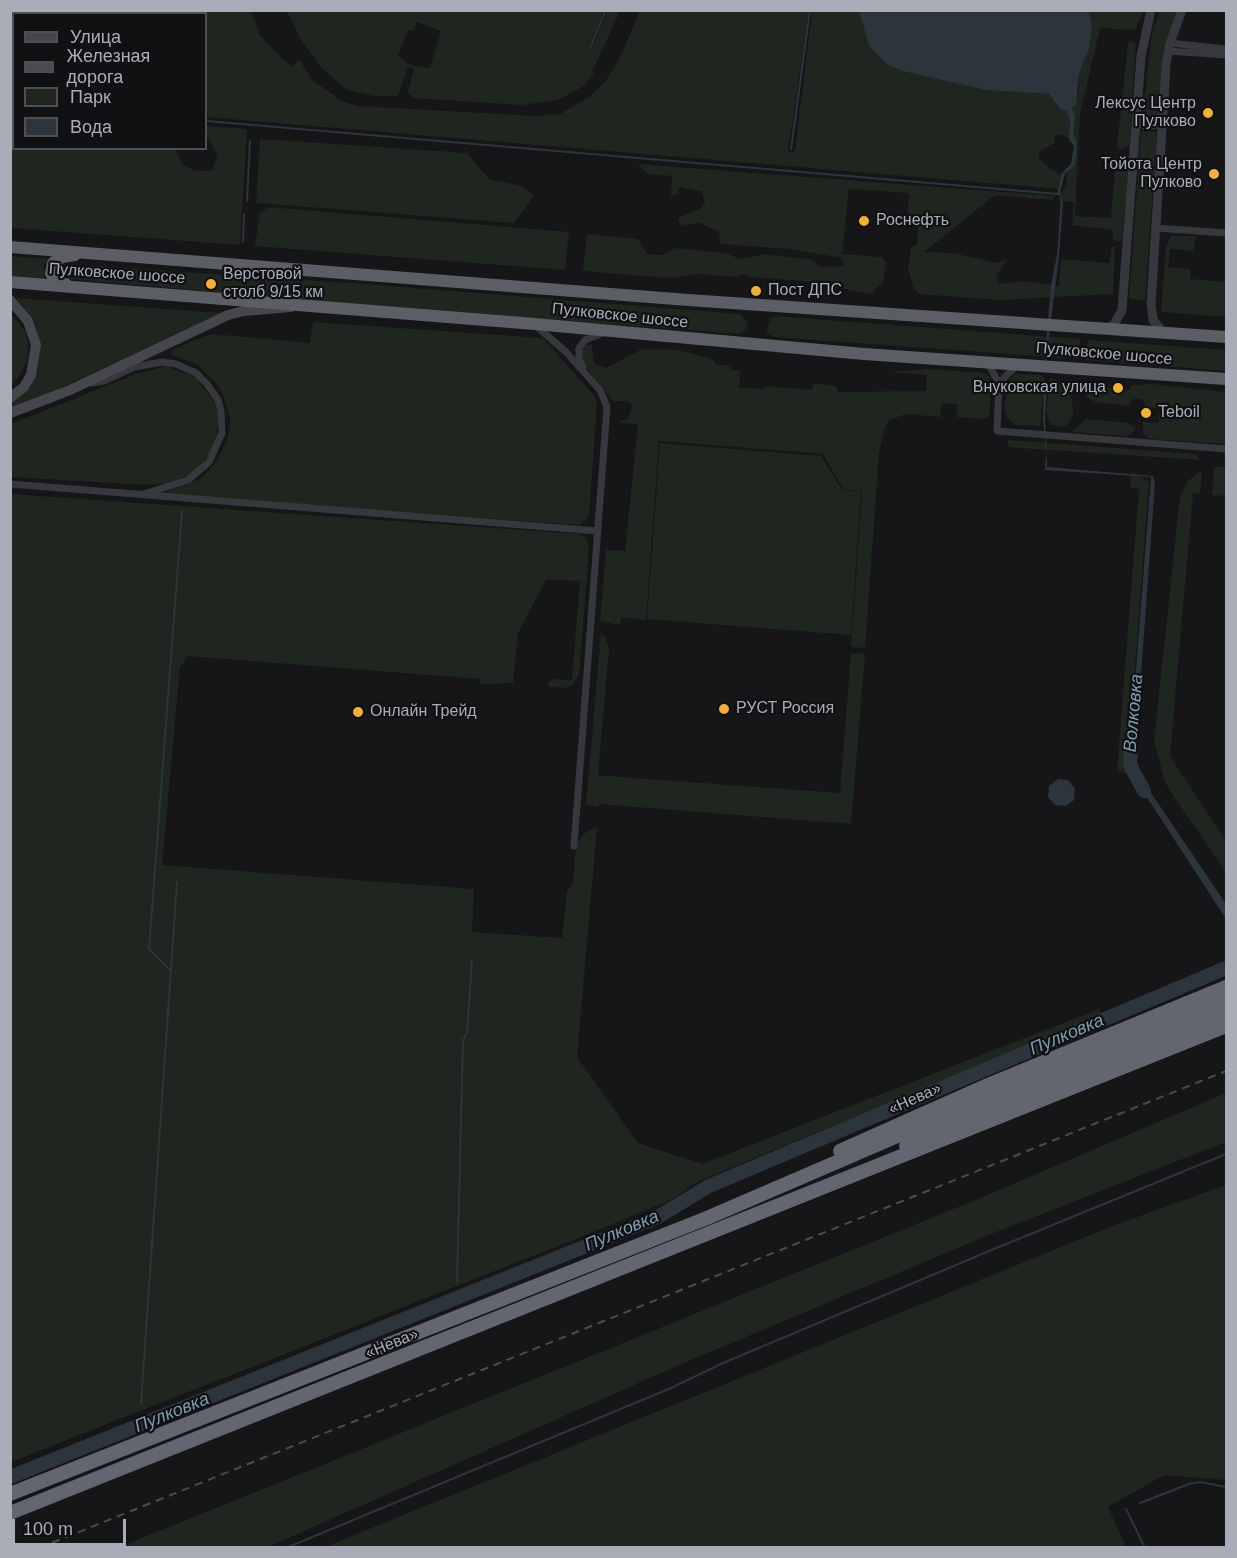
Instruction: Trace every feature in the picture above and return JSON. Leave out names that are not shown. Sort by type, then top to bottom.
[{"type":"highway","name":"Пулковское шоссе","points":[[10,247],[688,300],[1227,337]]},
{"type":"highway","points":[[82,287],[57,282],[51,274],[53,263],[62,257],[90,253]]},
{"type":"highway","name":"Пулковское шоссе","points":[[10,282],[535,324],[605,332],[1227,379]]},
{"type":"highway","points":[[1213,1015],[1227,987]]},
{"type":"highway","points":[[1213,1015],[1227,999]]},
{"type":"highway","points":[[1213,1015],[1227,1013]]},
{"type":"highway","name":"«Нева»","points":[[10,1513],[784,1203],[806,1190],[995,1106],[1213,1015]]},
{"type":"highway","name":"«Нева»","points":[[10,1494],[767,1193],[990,1095],[1213,1015]]},
{"type":"main road","points":[[10,300],[28,321],[36,345],[31,375],[24,387],[10,398]]},
{"type":"main road","points":[[10,412],[81,385],[228,315],[297,306]]},
{"type":"street","points":[[1107,329],[1120,316],[1122,310],[1143,38],[1151,10]]},
{"type":"street","points":[[1163,332],[1153,320],[1151,312],[1155,228],[1169,47],[1182,10]]},
{"type":"street","points":[[1169,47],[1227,49]]},
{"type":"street","points":[[1169,47],[1227,56]]},
{"type":"street","points":[[1137,113],[1140,122],[1147,126],[1156,124],[1162,116]]},
{"type":"street","points":[[1155,228],[1227,233]]},
{"type":"street","points":[[535,324],[585,372],[600,390],[607,408],[574,846]]},
{"type":"street","points":[[585,372],[579,358],[579,348],[589,338],[605,332]]},
{"type":"street","points":[[987,361],[998,378],[1000,389],[997,431],[1227,449]]},
{"type":"street","points":[[81,385],[104,381],[134,367],[162,362],[176,364],[196,373],[218,400],[222,433],[209,462],[188,480],[142,495]]},
{"type":"street","points":[[1000,389],[1005,378],[1019,363]]},
{"type":"street","points":[[10,484],[194,501],[598,531]]},
{"type":"green space","points":[[10,11],[251,11],[260,35],[281,58],[293,67],[299,59],[312,80],[342,101],[358,106],[537,116],[560,114],[589,97],[605,82],[622,54],[639,11],[809,11],[788,151],[790,152],[795,151],[812,11],[859,11],[869,46],[1031,93],[1049,94],[1055,98],[1079,92],[1079,74],[1089,49],[1092,25],[1089,11],[1144,11],[1135,30],[1100,28],[1080,114],[1075,216],[1111,218],[1116,156],[1125,157],[1129,160],[1121,241],[1113,240],[1112,230],[1072,225],[1074,202],[1058,200],[1066,184],[1067,170],[1073,164],[1076,145],[1061,135],[1055,135],[1054,143],[1039,152],[1039,159],[1058,174],[1064,173],[1059,189],[207,117],[207,12],[12,12],[11,101]]},
{"type":"green space","points":[[287,11],[604,11],[588,49],[591,50],[608,11],[620,11],[592,72],[594,74],[584,86],[558,100],[521,105],[413,98],[408,92],[414,69],[408,67],[398,96],[374,96],[348,90],[321,68],[301,40]],"holes":[[[417,22],[441,31],[430,68],[409,65],[398,55],[408,30],[413,31]]]},
{"type":"green space","points":[[1160,11],[1178,11],[1166,41],[1159,116],[1150,122],[1144,118],[1143,110],[1152,33]]},
{"type":"green space","points":[[1133,41],[1136,45],[1129,145],[1121,150],[1117,148],[1128,42]]},
{"type":"green space","points":[[11,116],[12,150],[176,150],[184,166],[196,171],[212,171],[217,156],[210,140],[207,139],[207,126],[247,129],[240,245],[11,228]]},
{"type":"green space","points":[[1141,131],[1157,132],[1145,300],[1129,299]]},
{"type":"green space","points":[[260,139],[467,153],[489,179],[522,186],[534,196],[514,223],[256,203]]},
{"type":"green space","points":[[637,164],[1055,196],[1053,200],[995,195],[924,252],[952,253],[998,263],[1007,259],[996,276],[998,284],[1021,281],[1059,286],[1061,259],[1109,263],[1112,247],[1115,247],[1113,294],[1000,300],[919,294],[913,287],[908,268],[911,247],[917,245],[919,219],[908,217],[909,193],[849,189],[842,254],[882,257],[886,262],[883,282],[871,294],[803,281],[752,277],[744,274],[735,277],[699,274],[668,278],[583,271],[587,234],[638,239],[647,254],[664,255],[675,248],[725,253],[740,259],[766,254],[812,260],[821,267],[843,266],[842,258],[790,249],[720,244],[719,232],[699,223],[680,225],[678,218],[700,209],[705,203],[702,192],[680,187],[676,195],[671,196],[672,176],[649,174]]},
{"type":"green space","points":[[268,207],[569,232],[565,270],[255,246],[260,213]]},
{"type":"green space","points":[[1171,236],[1196,236],[1193,251],[1170,249],[1168,267],[1190,269],[1190,279],[1226,282],[1226,317],[1161,312],[1166,245]]},
{"type":"green space","points":[[10,256],[48,259],[44,266],[45,279],[11,276]]},
{"type":"green space","points":[[68,264],[377,285],[740,314],[748,323],[746,329],[739,334],[378,306],[69,279],[61,272],[62,267]]},
{"type":"green space","points":[[16,298],[221,313],[11,409],[11,404],[30,388],[37,370],[41,347],[35,322]]},
{"type":"green space","points":[[11,314],[26,332],[28,346],[27,360],[18,378],[11,385]]},
{"type":"green space","points":[[774,316],[1080,339],[1078,359],[774,337],[768,334],[767,329],[770,319]]},
{"type":"green space","points":[[313,322],[543,338],[592,393],[597,403],[589,516],[580,525],[163,495],[163,493],[201,479],[216,462],[228,439],[230,418],[223,394],[216,383],[196,364],[172,355],[171,350],[212,334],[310,343]]},
{"type":"green space","points":[[1088,340],[1226,350],[1226,371],[1086,360]]},
{"type":"green space","points":[[585,345],[592,345],[594,363],[606,368],[642,349],[678,350],[712,359],[717,365],[731,365],[731,370],[740,371],[739,388],[763,389],[765,386],[812,390],[813,383],[836,386],[838,392],[926,391],[927,375],[889,372],[929,369],[985,373],[990,377],[990,412],[987,419],[957,417],[957,404],[942,403],[940,417],[906,414],[889,420],[885,427],[879,453],[865,648],[851,647],[862,492],[843,489],[823,454],[659,441],[646,620],[621,617],[620,624],[600,621],[606,550],[625,551],[638,424],[617,422],[628,419],[632,406],[628,401],[613,401],[587,368],[580,353]]},
{"type":"green space","points":[[166,366],[195,377],[215,403],[219,420],[213,450],[194,473],[169,483],[146,485],[11,477],[11,424],[136,374]]},
{"type":"green space","points":[[1014,374],[1042,375],[1045,381],[1040,426],[1015,425],[1007,418],[1004,406],[1008,383]]},
{"type":"green space","points":[[1050,378],[1060,381],[1072,398],[1073,414],[1066,427],[1050,425],[1046,410]]},
{"type":"green space","points":[[1079,384],[1129,390],[1132,385],[1152,384],[1226,392],[1226,444],[1150,439],[1143,432],[1143,422],[1158,423],[1160,408],[1146,407],[1144,401],[1139,399],[1133,399],[1128,406],[1096,402],[1087,397]]},
{"type":"green space","points":[[1086,419],[1129,423],[1135,427],[1134,432],[1127,436],[1072,432]]},
{"type":"green space","points":[[1008,440],[1197,454],[1200,460],[1020,448],[1007,446]]},
{"type":"green space","points":[[660,443],[821,456],[842,490],[861,492],[851,635],[647,619]]},
{"type":"green space","points":[[1214,467],[1226,467],[1226,496],[1212,495]]},
{"type":"green space","points":[[1131,472],[1149,482],[1128,762],[1132,775],[1117,771],[1139,489],[1130,488]]},
{"type":"green space","points":[[1202,472],[1200,494],[1193,493],[1170,756],[1226,841],[1226,872],[1165,782],[1154,741],[1180,496],[1188,481]]},
{"type":"green space","points":[[11,494],[580,534],[586,538],[589,549],[579,674],[573,685],[564,688],[549,687],[549,684],[551,679],[572,680],[580,581],[546,580],[518,633],[513,683],[481,684],[480,679],[188,656],[180,667],[162,865],[474,889],[472,932],[562,938],[567,891],[573,883],[576,844],[585,833],[597,827],[577,1057],[638,1143],[702,1164],[1099,1009],[1101,1015],[699,1181],[671,1200],[581,1237],[11,1462]]},
{"type":"green space","points":[[601,633],[605,636],[609,649],[598,775],[619,777],[840,793],[851,653],[865,654],[851,824],[599,804],[599,807],[586,805]]},
{"type":"green space","points":[[1226,1093],[1226,1142],[991,1234],[677,1366],[268,1547],[120,1547],[978,1199]]},
{"type":"green space","points":[[1226,1185],[1226,1480],[1164,1475],[1108,1507],[1126,1547],[325,1547],[1115,1225]]},
{"type":"water","points":[[859,11],[1089,11],[1092,25],[1089,49],[1079,74],[1076,105],[1072,107],[1075,118],[1073,135],[1077,143],[1075,165],[1065,173],[1060,193],[1063,202],[1059,255],[1044,375],[1051,285],[1057,255],[1061,197],[1057,194],[1062,173],[1071,164],[1074,146],[1069,140],[1070,119],[1066,110],[1061,110],[1049,94],[986,90],[903,71],[887,64],[869,46]]},
{"type":"water","points":[[1044,378],[1047,384],[1045,419],[1047,467],[1153,476],[1155,483],[1135,756],[1143,781],[1226,904],[1226,919],[1137,782],[1129,760],[1151,477],[1045,470]]},
{"type":"water","points":[[1058,779],[1068,780],[1075,789],[1074,800],[1066,806],[1055,805],[1048,797],[1049,786]]},
{"type":"waterway","points":[[590,48],[606,10]]},
{"type":"waterway","points":[[791,149],[810,10]]},
{"type":"waterway","points":[[207,121],[1058,194]]},
{"type":"waterway","points":[[247,201],[250,141]]},
{"type":"waterway","points":[[243,242],[244,214]]},
{"type":"waterway","points":[[169,969],[149,949],[182,511]]},
{"type":"waterway","name":"Волковка","points":[[1131,745],[1130,765],[1144,791]]},
{"type":"waterway","points":[[141,1403],[177,882]]},
{"type":"waterway","points":[[457,1282],[463,1041],[467,1033],[472,960]]},
{"type":"waterway","name":"Пулковка","points":[[10,1477],[656,1218],[709,1186],[1226,968]]},
{"type":"waterway","points":[[286,1548],[671,1388],[723,1363],[994,1249],[1226,1154]]},
{"type":"waterway","points":[[1140,1503],[1189,1484],[1200,1482],[1226,1487]]},
{"type":"waterway","points":[[1126,1509],[1145,1548]]},
{"type":"railway","points":[[39,1548],[1226,1071]]},
{"type":"place","name":"Лексус Центр Пулково","points":[[1208,113]]},
{"type":"place","name":"Тойота Центр Пулково","points":[[1214,174]]},
{"type":"place","name":"Роснефть","points":[[864,221]]},
{"type":"place","name":"Верстовой столб 9/15 км","points":[[211,284]]},
{"type":"place","name":"Пост ДПС","points":[[756,291]]},
{"type":"place","name":"Внуковская улица","points":[[1118,388]]},
{"type":"place","name":"Teboil","points":[[1146,413]]},
{"type":"place","name":"РУСТ Россия","points":[[724,709]]},
{"type":"place","name":"Онлайн Трейд","points":[[358,712]]}]
